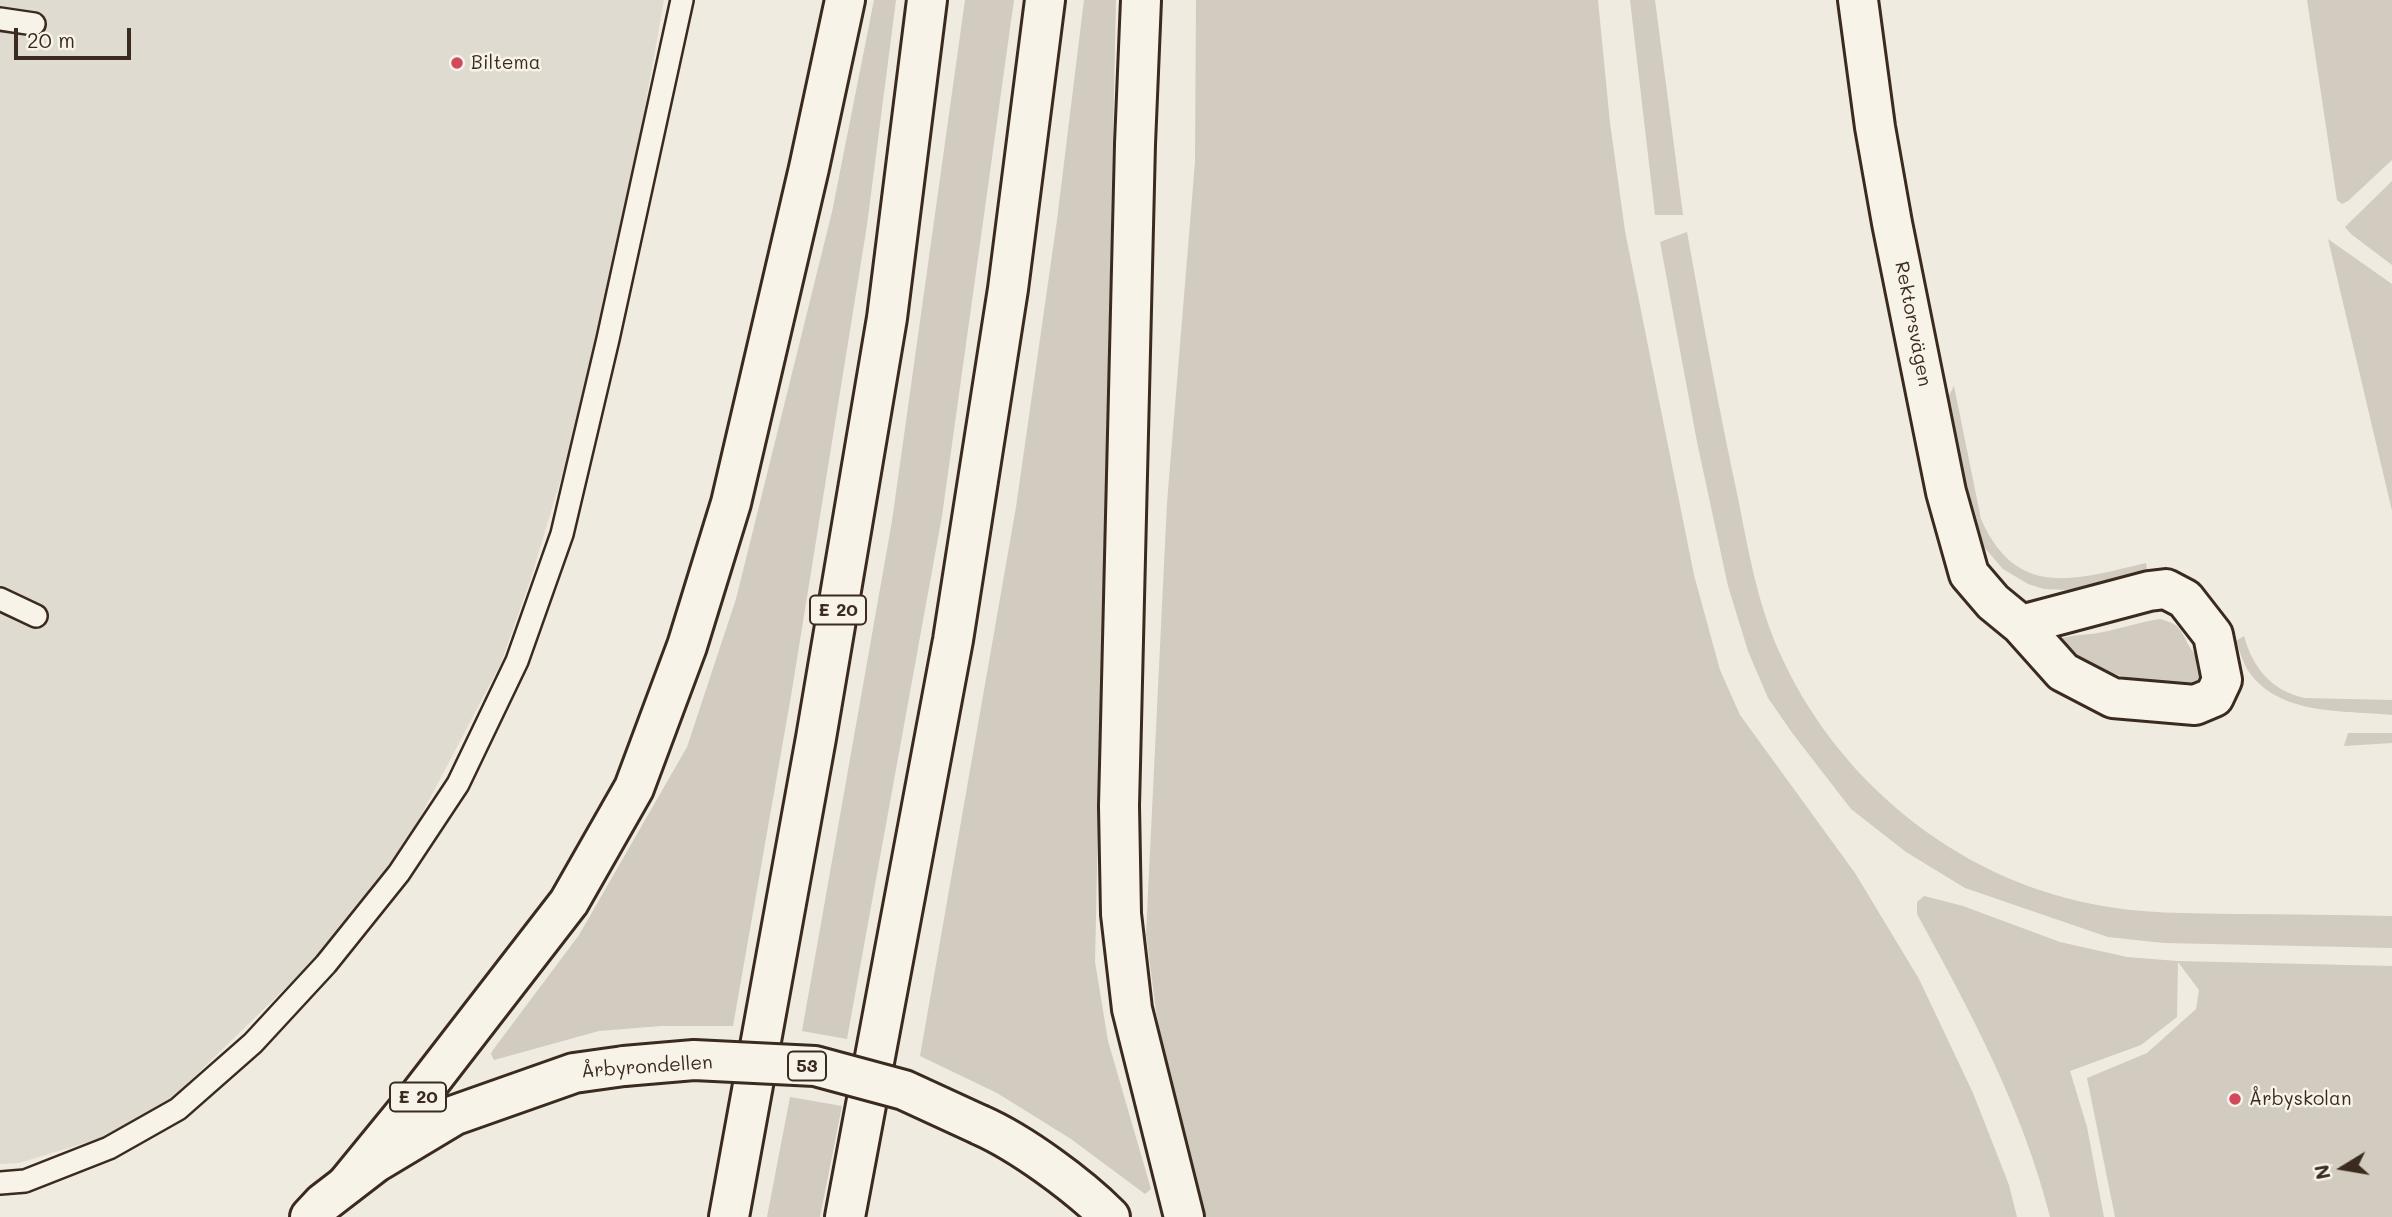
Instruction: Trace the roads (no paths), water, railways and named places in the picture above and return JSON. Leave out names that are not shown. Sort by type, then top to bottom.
[{"type":"main road","name":"E 20","points":[[347,1184],[419,1096],[569,902],[634,788],[687,646],[731,503],[845,0]]},
{"type":"main road","name":"E 20","points":[[729,1217],[816,738],[887,318],[927,0]]},
{"type":"main road","points":[[845,1217],[953,640],[1008,289],[1045,0]]},
{"type":"main road","points":[[1141,0],[1119,806],[1121,914],[1132,1009],[1184,1217]]},
{"type":"main road","name":"Rektorsvägen","points":[[1858,0],[1875,127],[1892,223],[1946,492],[1969,574],[1993,602],[2021,625],[2063,672],[2113,698],[2195,705],[2214,697],[2222,680],[2213,635],[2185,598],[2166,589],[2149,591],[2021,625]]},
{"type":"main road","name":"Årbyrondellen","points":[[310,1217],[323,1203],[375,1163],[455,1115],[574,1073],[694,1060],[815,1066],[904,1090],[1000,1134],[1090,1198],[1110,1217]]},
{"type":"lane","points":[[0,1182],[25,1181],[109,1148],[178,1109],[253,1043],[326,964],[399,873],[458,784],[517,661],[562,534],[608,339],[682,0]]},
{"type":"lane","points":[[0,19],[34,24]]},
{"type":"lane","points":[[0,599],[36,615]]},
{"type":"place","name":"Biltema","points":[[457,63]]},
{"type":"place","name":"Årbyskolan","points":[[2235,1099]]}]
